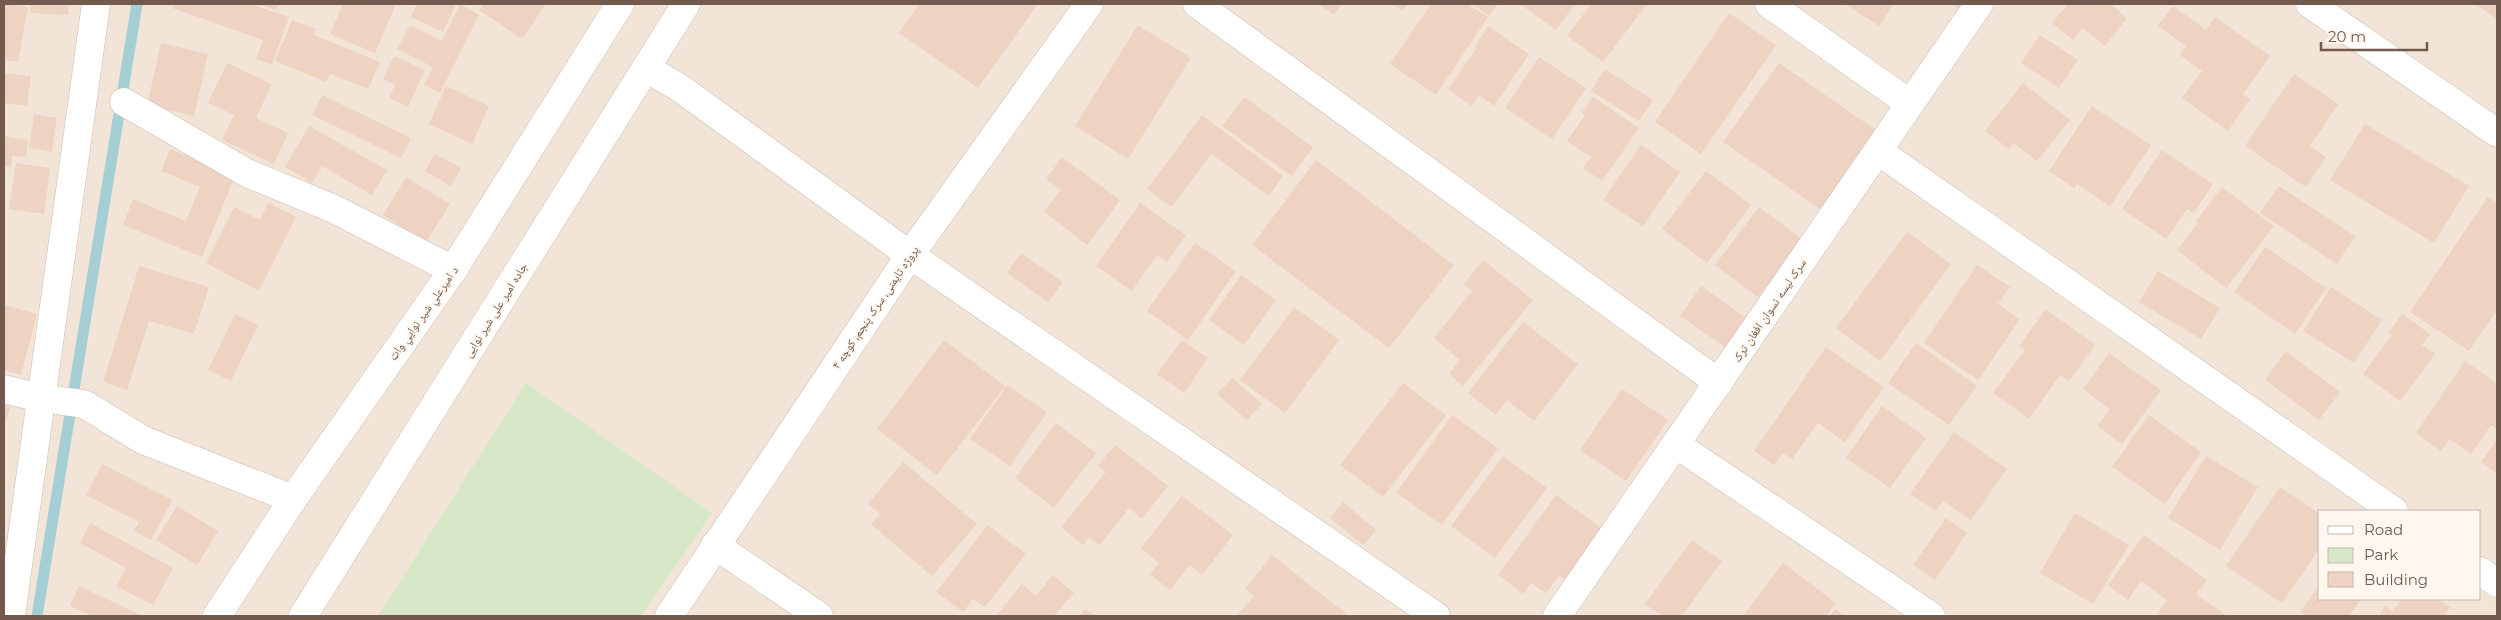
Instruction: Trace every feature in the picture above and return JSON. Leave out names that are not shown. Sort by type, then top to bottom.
[{"type":"street","points":[[11,616],[96,4]]},
{"type":"street","name":"د امیرعلي شیر نوايي واټ","points":[[217,616],[293,500],[454,270],[620,4]]},
{"type":"street","name":"جاده امیر علی شیر نوایی","points":[[303,616],[686,4]]},
{"type":"street","name":"پروژه تایمنی، سرک پنجم، کوچه ۴","points":[[668,616],[910,255],[1089,4]]},
{"type":"street","points":[[1197,4],[1719,383]]},
{"type":"street","points":[[1769,4],[1910,103]]},
{"type":"street","name":"سرک لیسه نسوان افغان‌ ترک","points":[[1557,616],[1677,445],[1979,4]]},
{"type":"street","points":[[2310,4],[2497,133]]},
{"type":"street","points":[[646,68],[680,88],[910,255],[1436,616]]},
{"type":"street","points":[[124,102],[246,173],[334,209],[454,270]]},
{"type":"street","points":[[1878,151],[2393,510]]},
{"type":"street","points":[[4,389],[40,398],[84,404],[143,440],[293,500]]},
{"type":"street","points":[[1677,445],[1931,616]]},
{"type":"street","points":[[715,545],[819,616]]},
{"type":"street","points":[[2481,572],[2497,583]]},
{"type":"shaded area","points":[[4,4],[2497,4],[2497,616],[4,616]]},
{"type":"green space","points":[[526,383],[712,513],[641,616],[378,616]]},
{"type":"building","points":[[4,4],[28,7],[18,62],[4,60]]},
{"type":"building","points":[[30,4],[69,4],[68,15],[30,13]]},
{"type":"building","points":[[174,4],[250,4],[289,17],[272,65],[256,59],[263,40],[172,8]]},
{"type":"building","points":[[258,4],[278,4],[276,10]]},
{"type":"building","points":[[343,4],[356,6],[357,4],[396,4],[375,53],[330,34]]},
{"type":"building","points":[[417,4],[456,4],[443,32],[411,17]]},
{"type":"building","points":[[460,4],[479,15],[440,93],[424,85],[433,67],[397,49],[410,25],[442,41]]},
{"type":"building","points":[[484,4],[546,4],[522,39],[479,10]]},
{"type":"building","points":[[919,4],[1038,4],[978,88],[899,33]]},
{"type":"building","points":[[1319,4],[1342,4],[1334,15]]},
{"type":"building","points":[[1393,4],[1408,4],[1402,11]]},
{"type":"building","points":[[1431,4],[1467,4],[1488,17],[1436,95],[1390,64]]},
{"type":"building","points":[[1473,4],[1498,4],[1489,16]]},
{"type":"building","points":[[1520,4],[1575,4],[1556,30]]},
{"type":"building","points":[[1591,4],[1647,4],[1603,62],[1567,36]]},
{"type":"building","points":[[1845,4],[1894,4],[1879,26]]},
{"type":"building","points":[[1952,4],[1971,4],[1964,13]]},
{"type":"building","points":[[2068,4],[2110,4],[2127,18],[2105,46],[2083,28],[2073,40],[2052,23]]},
{"type":"building","points":[[2475,4],[2497,4],[2497,19]]},
{"type":"building","points":[[2173,6],[2206,30],[2215,17],[2270,56],[2243,94],[2250,99],[2228,131],[2182,98],[2202,71],[2180,55],[2186,46],[2158,26]]},
{"type":"building","points":[[1729,13],[1776,45],[1701,154],[1655,122]]},
{"type":"building","points":[[292,20],[316,29],[314,35],[380,62],[368,89],[330,74],[326,82],[275,61]]},
{"type":"building","points":[[1138,25],[1191,58],[1128,159],[1075,126]]},
{"type":"building","points":[[1488,26],[1529,54],[1494,106],[1479,95],[1472,106],[1448,89],[1477,48],[1475,46]]},
{"type":"building","points":[[2040,35],[2078,60],[2059,88],[2021,63]]},
{"type":"building","points":[[161,43],[208,54],[194,116],[147,105]]},
{"type":"building","points":[[394,56],[425,70],[408,107],[389,98],[395,85],[383,79]]},
{"type":"building","points":[[1539,57],[1586,88],[1552,139],[1505,108]]},
{"type":"building","points":[[227,63],[272,84],[256,118],[288,133],[274,164],[222,140],[234,115],[208,103]]},
{"type":"building","points":[[1779,63],[1876,130],[1820,209],[1723,142]]},
{"type":"building","points":[[1605,69],[1653,100],[1639,121],[1591,91]]},
{"type":"building","points":[[4,73],[31,76],[27,106],[4,103]]},
{"type":"building","points":[[2294,74],[2338,104],[2310,146],[2326,157],[2306,187],[2245,146]]},
{"type":"building","points":[[2023,83],[2070,120],[2037,161],[2013,143],[2009,149],[1985,131]]},
{"type":"building","points":[[446,86],[489,106],[472,144],[429,124]]},
{"type":"building","points":[[322,95],[411,138],[401,158],[312,115]]},
{"type":"building","points":[[1244,97],[1313,147],[1292,176],[1222,126]]},
{"type":"building","points":[[1593,97],[1639,128],[1602,181],[1583,168],[1591,157],[1567,141],[1585,115],[1582,112]]},
{"type":"building","points":[[2092,106],[2151,145],[2110,206],[2077,184],[2074,188],[2049,171]]},
{"type":"building","points":[[34,114],[57,118],[52,152],[29,148]]},
{"type":"building","points":[[1202,115],[1283,176],[1269,196],[1211,154],[1172,207],[1147,189]]},
{"type":"building","points":[[2365,124],[2469,186],[2434,243],[2330,180]]},
{"type":"building","points":[[309,126],[387,170],[372,195],[322,166],[312,183],[285,167]]},
{"type":"building","points":[[4,136],[28,140],[26,157],[12,156],[11,167],[4,166]]},
{"type":"building","points":[[1641,145],[1680,172],[1643,226],[1603,200]]},
{"type":"building","points":[[170,149],[235,176],[202,257],[123,225],[133,199],[186,221],[200,187],[161,171]]},
{"type":"building","points":[[2162,150],[2213,184],[2194,213],[2187,209],[2166,239],[2122,209]]},
{"type":"building","points":[[435,154],[461,168],[451,186],[425,171]]},
{"type":"building","points":[[1062,157],[1120,200],[1087,245],[1044,212],[1061,190],[1046,179]]},
{"type":"building","points":[[1316,160],[1454,265],[1389,348],[1252,245]]},
{"type":"building","points":[[16,163],[50,168],[44,214],[9,209]]},
{"type":"building","points":[[1706,171],[1751,205],[1707,263],[1662,229]]},
{"type":"building","points":[[406,177],[450,204],[426,242],[383,215]]},
{"type":"building","points":[[2279,186],[2355,236],[2337,264],[2260,213]]},
{"type":"building","points":[[2222,187],[2274,226],[2226,288],[2177,250]]},
{"type":"building","points":[[2488,197],[2497,203],[2497,310],[2469,351],[2410,312]]},
{"type":"building","points":[[268,203],[296,217],[259,291],[206,263],[234,207],[260,220]]},
{"type":"building","points":[[1140,203],[1186,235],[1167,262],[1157,255],[1132,291],[1096,266]]},
{"type":"building","points":[[1759,207],[1802,239],[1758,297],[1715,265]]},
{"type":"building","points":[[1907,232],[1951,264],[1880,361],[1836,328]]},
{"type":"building","points":[[1195,243],[1236,271],[1188,340],[1147,311]]},
{"type":"building","points":[[2265,247],[2326,288],[2295,334],[2234,292]]},
{"type":"building","points":[[1021,253],[1063,282],[1048,302],[1007,273]]},
{"type":"building","points":[[1483,260],[1533,300],[1463,386],[1449,374],[1460,360],[1434,338],[1472,291],[1464,284]]},
{"type":"building","points":[[1977,265],[2010,287],[1998,304],[2020,319],[1978,380],[1924,343]]},
{"type":"building","points":[[139,266],[209,287],[194,334],[149,321],[127,390],[103,382]]},
{"type":"building","points":[[2158,271],[2220,308],[2201,339],[2139,302]]},
{"type":"building","points":[[1241,275],[1276,300],[1244,345],[1209,320]]},
{"type":"building","points":[[1701,286],[1752,322],[1731,351],[1680,316]]},
{"type":"building","points":[[2331,287],[2382,320],[2354,363],[2303,331]]},
{"type":"building","points":[[4,305],[37,314],[21,375],[4,370]]},
{"type":"building","points":[[1294,307],[1339,340],[1285,413],[1240,380]]},
{"type":"building","points":[[2046,309],[2095,345],[2069,381],[2060,375],[2029,419],[1993,393],[2025,350],[2019,346]]},
{"type":"building","points":[[235,314],[258,325],[231,381],[208,370]]},
{"type":"building","points":[[2402,314],[2430,334],[2422,345],[2435,354],[2400,401],[2363,374],[2392,335],[2388,333]]},
{"type":"building","points":[[1523,322],[1578,364],[1534,421],[1507,400],[1496,415],[1468,393]]},
{"type":"building","points":[[944,340],[1005,386],[937,475],[877,429]]},
{"type":"building","points":[[1182,340],[1208,358],[1184,393],[1157,374]]},
{"type":"building","points":[[1916,343],[1977,386],[1949,425],[1888,383]]},
{"type":"building","points":[[1826,347],[1884,387],[1845,442],[1818,423],[1792,459],[1783,453],[1774,465],[1754,451]]},
{"type":"building","points":[[2286,351],[2340,392],[2319,420],[2265,380]]},
{"type":"building","points":[[2109,353],[2161,390],[2122,444],[2097,426],[2110,409],[2083,389]]},
{"type":"building","points":[[2465,361],[2497,384],[2497,429],[2491,425],[2471,454],[2449,439],[2441,451],[2416,433]]},
{"type":"building","points":[[1232,378],[1262,404],[1247,420],[1217,394]]},
{"type":"building","points":[[1403,383],[1446,415],[1383,497],[1340,465]]},
{"type":"building","points":[[1007,385],[1047,412],[1010,466],[970,439]]},
{"type":"building","points":[[1622,389],[1668,420],[1626,481],[1580,450]]},
{"type":"building","points":[[4,405],[10,407],[4,427]]},
{"type":"building","points":[[1882,406],[1926,438],[1890,488],[1846,458]]},
{"type":"building","points":[[1452,415],[1498,448],[1442,525],[1396,493]]},
{"type":"building","points":[[2149,415],[2201,452],[2165,504],[2112,467]]},
{"type":"building","points":[[1056,423],[1096,453],[1054,508],[1015,478]]},
{"type":"building","points":[[1954,432],[2007,469],[1971,520],[1943,501],[1936,511],[1910,494]]},
{"type":"building","points":[[2497,439],[2497,474],[2481,462]]},
{"type":"building","points":[[1115,445],[1168,486],[1142,519],[1129,508],[1100,545],[1089,537],[1083,545],[1061,527],[1106,472],[1098,466]]},
{"type":"building","points":[[1503,456],[1547,488],[1495,558],[1451,526]]},
{"type":"building","points":[[2206,456],[2258,487],[2220,550],[2168,518]]},
{"type":"building","points":[[903,462],[977,524],[932,576],[871,524],[880,514],[868,504]]},
{"type":"building","points":[[102,464],[172,500],[151,540],[134,531],[139,522],[86,495]]},
{"type":"building","points":[[2280,487],[2318,513],[2318,551],[2282,603],[2226,566]]},
{"type":"building","points":[[1556,495],[1609,534],[1581,558],[1565,580],[1559,576],[1546,593],[1531,583],[1523,594],[1498,575]]},
{"type":"building","points":[[1182,496],[1233,535],[1202,575],[1190,565],[1170,590],[1150,574],[1159,563],[1141,548]]},
{"type":"building","points":[[1343,502],[1376,530],[1363,545],[1330,518]]},
{"type":"building","points":[[177,506],[218,531],[197,565],[156,540]]},
{"type":"building","points":[[2075,513],[2129,545],[2093,604],[2040,573]]},
{"type":"building","points":[[1946,518],[1967,533],[1935,580],[1913,565]]},
{"type":"building","points":[[90,523],[173,568],[153,605],[116,586],[126,568],[80,543]]},
{"type":"building","points":[[988,525],[1026,554],[985,607],[973,599],[963,612],[936,592]]},
{"type":"building","points":[[2144,535],[2207,580],[2196,594],[2227,616],[2156,616],[2167,600],[2141,581],[2128,600],[2108,585]]},
{"type":"building","points":[[1692,540],[1722,561],[1682,616],[1662,616],[1645,604]]},
{"type":"building","points":[[1272,555],[1349,616],[1237,616],[1254,596],[1245,589]]},
{"type":"building","points":[[1783,563],[1836,603],[1826,616],[1743,616]]},
{"type":"building","points":[[1053,575],[1074,593],[1054,616],[996,616],[1022,584],[1036,596]]},
{"type":"building","points":[[79,586],[141,615],[93,616],[70,606]]},
{"type":"building","points":[[2318,587],[2318,600],[2360,600],[2349,616],[2307,616],[2301,612]]},
{"type":"building","points":[[2400,600],[2439,600],[2450,607],[2444,616],[2379,616],[2385,606],[2393,612]]},
{"type":"building","points":[[1085,609],[1095,616],[1079,616]]},
{"type":"building","points":[[1835,609],[1845,616],[1830,616]]},
{"type":"waterway","points":[[37,616],[137,4]]}]
